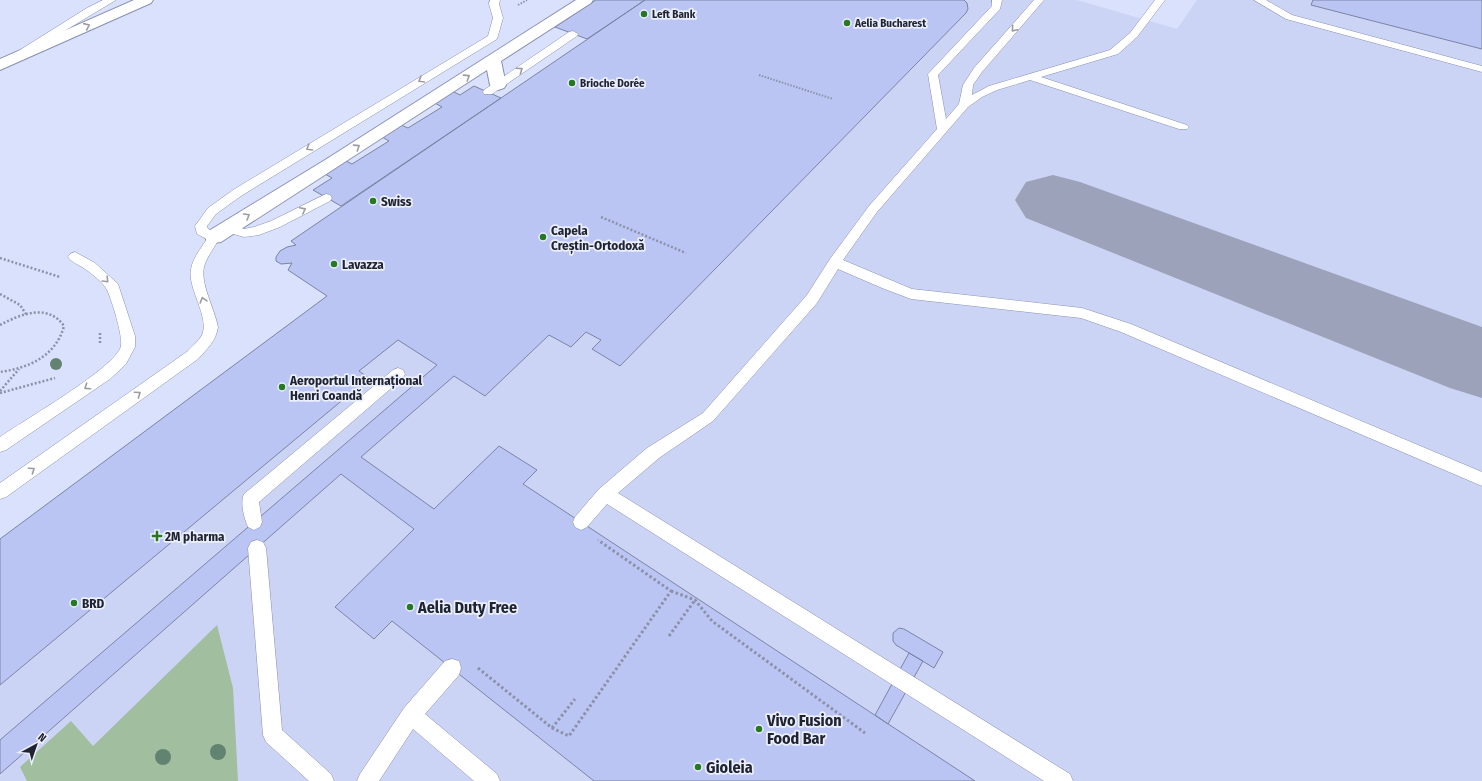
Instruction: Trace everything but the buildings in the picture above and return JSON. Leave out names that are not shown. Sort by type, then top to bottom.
[{"type":"street","points":[[0,64],[146,0]]},
{"type":"street","points":[[221,232],[331,164],[586,0]]},
{"type":"street","points":[[493,59],[493,89]]},
{"type":"lane","points":[[0,64],[90,10],[111,0]]},
{"type":"lane","points":[[326,198],[279,222],[257,231],[245,233],[202,231],[201,226],[212,212],[236,193],[493,37],[498,18],[494,4],[495,0]]},
{"type":"lane","points":[[942,129],[933,74],[997,7],[997,0]]},
{"type":"lane","points":[[964,105],[968,85],[978,70],[1040,0]]},
{"type":"lane","points":[[581,522],[605,494],[653,453],[708,417],[812,299],[835,262],[873,209],[964,105],[988,90],[1114,52],[1124,46],[1146,20],[1160,0]]},
{"type":"lane","points":[[1259,0],[1289,17],[1482,69]]},
{"type":"lane","points":[[493,89],[573,34]]},
{"type":"lane","points":[[1031,77],[1183,127]]},
{"type":"lane","points":[[0,492],[193,355],[205,342],[210,332],[210,321],[197,281],[197,268],[221,232]]},
{"type":"lane","points":[[0,445],[105,375],[120,360],[128,347],[128,336],[113,287],[90,266],[75,257]]},
{"type":"lane","points":[[835,262],[911,294],[1082,313],[1126,328],[1482,480]]},
{"type":"lane","points":[[254,522],[250,499],[398,374]]},
{"type":"lane","points":[[605,494],[1063,781]]},
{"type":"lane","points":[[257,548],[273,735],[324,781]]},
{"type":"lane","points":[[367,781],[411,715],[452,668]]},
{"type":"lane","points":[[411,715],[490,781]]},
{"type":"path","points":[[759,75],[833,99]]},
{"type":"path","points":[[601,217],[686,253]]},
{"type":"path","points":[[0,258],[63,278]]},
{"type":"path","points":[[0,294],[20,305],[26,314]]},
{"type":"path","points":[[0,325],[26,314],[45,312],[58,317],[64,326],[60,340],[48,353],[30,365],[0,372]]},
{"type":"path","points":[[100,333],[100,348]]},
{"type":"path","points":[[0,392],[20,368]]},
{"type":"path","points":[[0,392],[62,376]]},
{"type":"path","points":[[597,539],[671,591],[695,600],[712,621],[865,733]]},
{"type":"path","points":[[474,665],[552,728],[569,736],[671,591]]},
{"type":"path","points":[[669,636],[695,600]]},
{"type":"path","points":[[552,728],[575,700]]},
{"type":"shaded area","points":[[645,0],[1077,0],[1177,29],[1197,0],[1482,0],[1482,781],[0,781],[0,539],[327,296],[288,270],[291,264],[281,264],[276,261],[276,257],[280,251],[295,245],[291,241]]},
{"type":"green space","points":[[217,625],[233,688],[238,781],[27,781],[20,767],[71,721],[93,746]]},
{"type":"taxiway","points":[[1053,200],[1482,363]]},
{"type":"place","name":"Left Bank","points":[[644,14]]},
{"type":"place","name":"Aelia Bucharest","points":[[847,23]]},
{"type":"place","name":"Brioche Dorée","points":[[572,83]]},
{"type":"place","name":"Swiss","points":[[373,201]]},
{"type":"place","name":"Capela Creștin-Ortodoxă","points":[[543,237]]},
{"type":"place","name":"Lavazza","points":[[334,264]]},
{"type":"place","name":"Aeroportul Internațional Henri Coandă","points":[[282,387]]},
{"type":"place","name":"2M pharma","points":[[157,536]]},
{"type":"place","name":"BRD","points":[[74,603]]},
{"type":"place","name":"Aelia Duty Free","points":[[410,607]]},
{"type":"place","name":"Vivo Fusion Food Bar","points":[[759,729]]},
{"type":"place","name":"Gioleia","points":[[698,767]]}]
